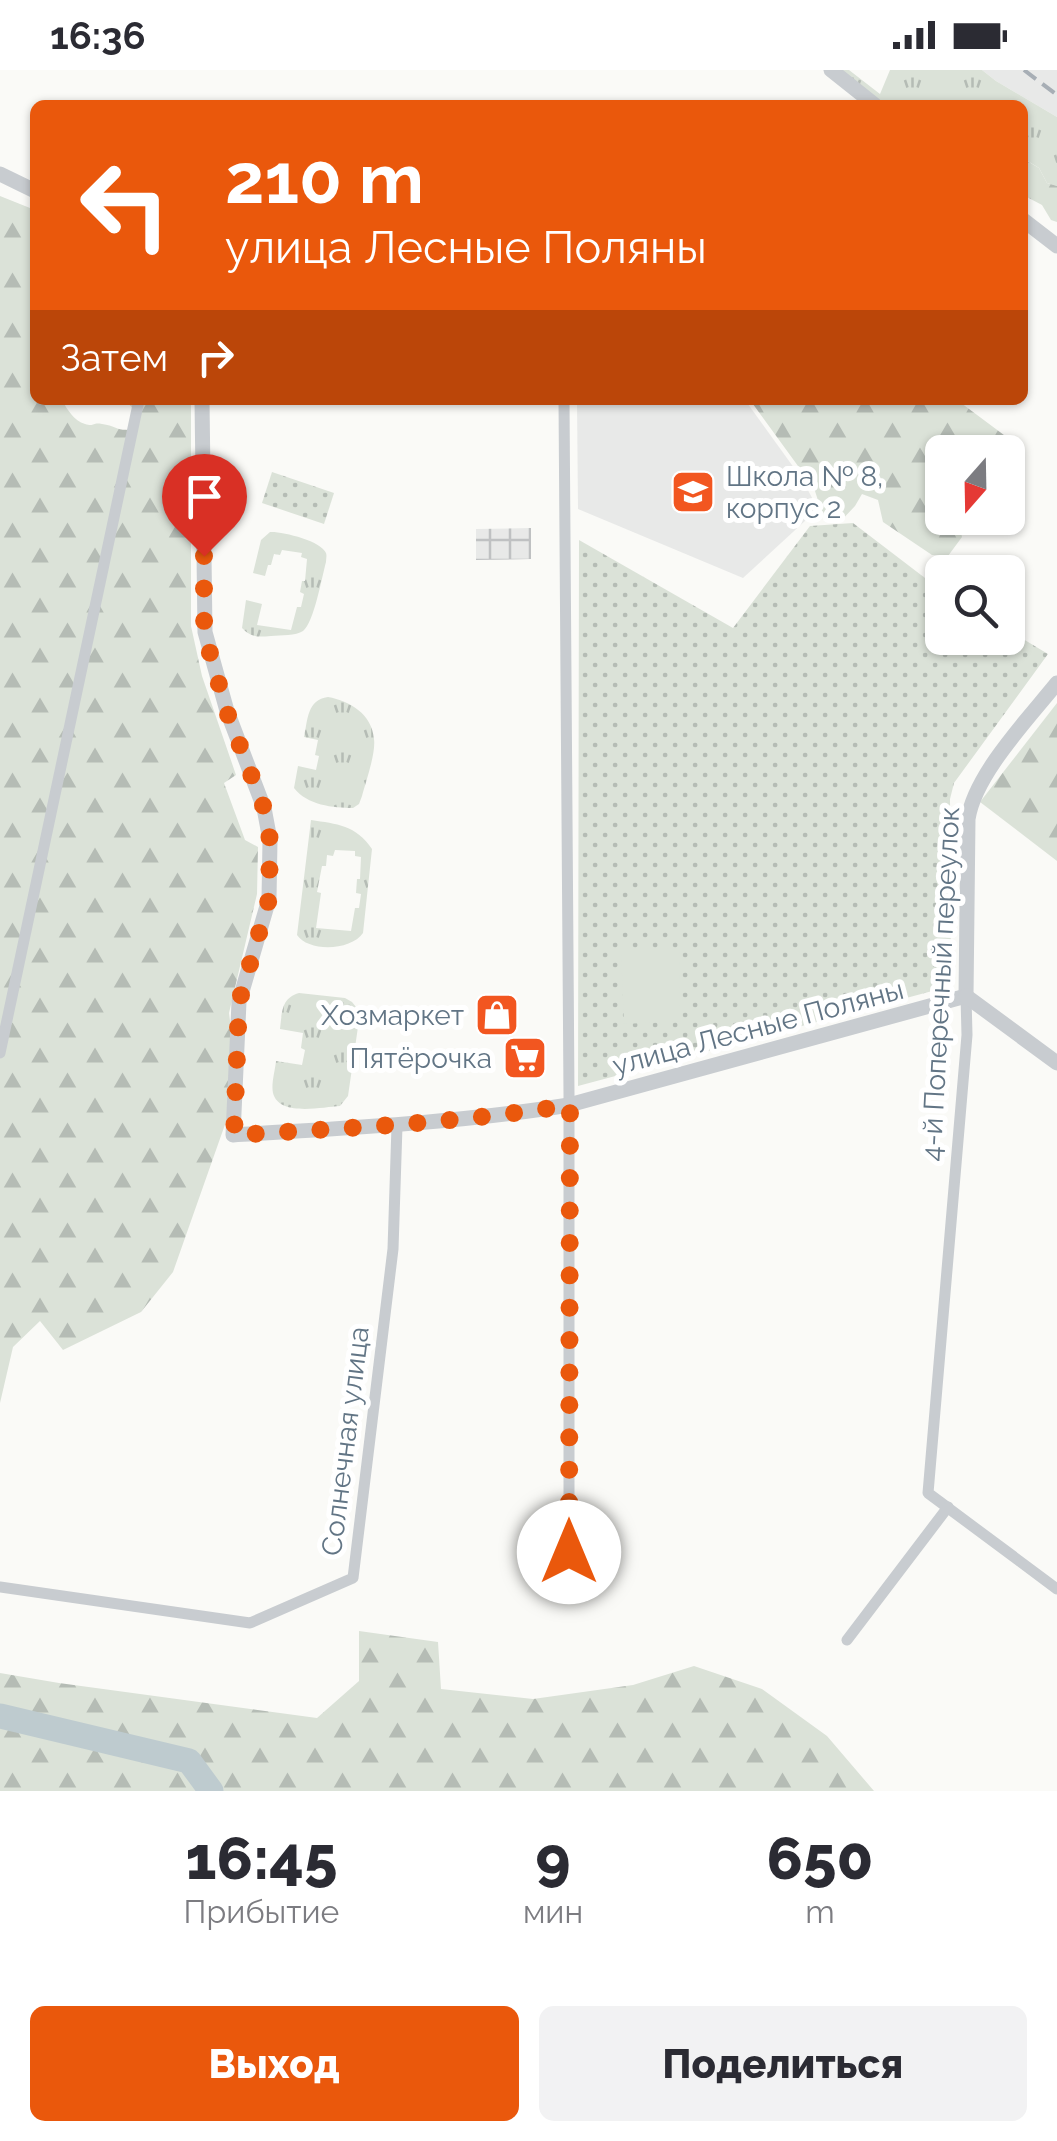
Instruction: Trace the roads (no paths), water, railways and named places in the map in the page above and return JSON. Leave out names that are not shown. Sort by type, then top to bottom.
[{"type":"street","points":[[830,70],[869,100]]},
{"type":"street","points":[[0,174],[30,189]]},
{"type":"street","points":[[1028,224],[1057,246]]},
{"type":"street","points":[[0,1053],[138,405]]},
{"type":"street","name":"улица Лесные Поляны","points":[[202,405],[206,632],[227,712],[264,808],[270,862],[266,914],[239,1002],[234,1135],[397,1126],[570,1105],[966,996]]},
{"type":"street","points":[[564,405],[569,1552]]},
{"type":"street","name":"4-й Поперечный переулок","points":[[948,1507],[928,1493],[965,1055],[968,819],[980,784],[1057,683]]},
{"type":"street","points":[[966,996],[1057,1063]]},
{"type":"street","name":"Солнечная улица","points":[[0,1586],[250,1623],[352,1578],[393,1249],[397,1126]]},
{"type":"street","points":[[848,1640],[948,1507],[1057,1589]]},
{"type":"waterway","points":[[0,1716],[189,1761],[211,1791]]},
{"type":"railway","points":[[1024,70],[1057,95]]},
{"type":"place","name":"Школа № 8, корпус 2","points":[[693,492]]},
{"type":"place","name":"Хозмаркет","points":[[497,1015]]},
{"type":"place","name":"Пятёрочка","points":[[525,1058]]}]
